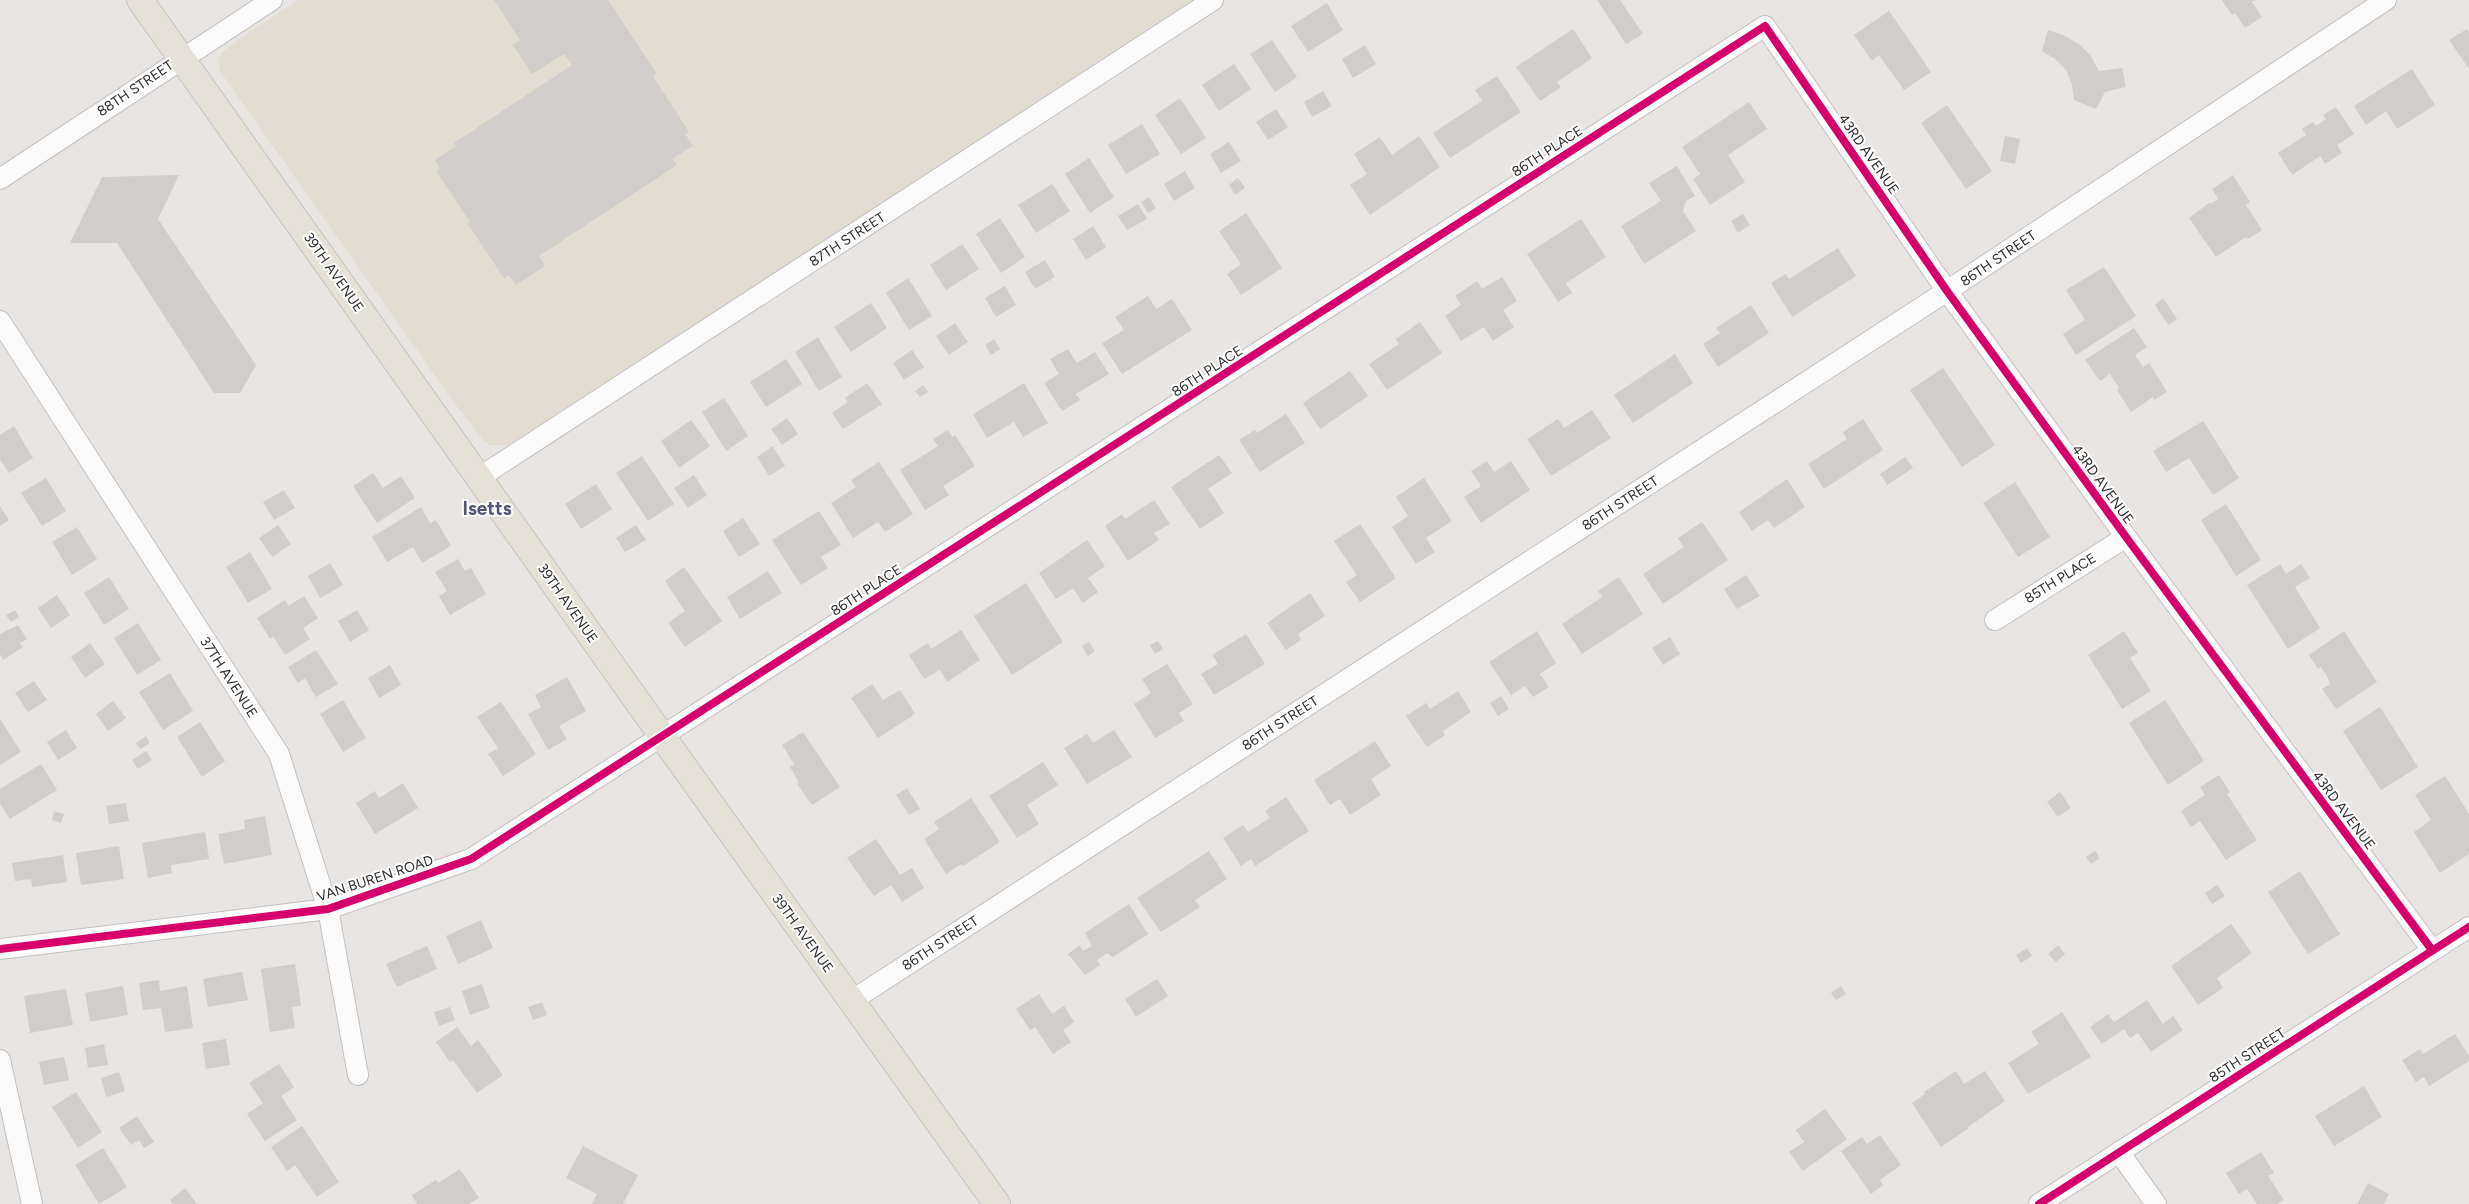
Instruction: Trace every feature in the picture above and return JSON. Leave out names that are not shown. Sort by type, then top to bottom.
[{"type":"main road","name":"39TH AVENUE","points":[[140,0],[662,736],[997,1204]]},
{"type":"street","name":"88TH STREET","points":[[0,179],[182,57],[272,0]]},
{"type":"street","name":"87TH STREET","points":[[480,477],[1212,0]]},
{"type":"street","name":"86TH STREET","points":[[851,1000],[1947,291],[2386,0]]},
{"type":"street","name":"43RD AVENUE","points":[[1765,26],[1947,291],[2126,537],[2432,950]]},
{"type":"street","name":"86TH PLACE","points":[[662,736],[1765,26]]},
{"type":"street","name":"37TH AVENUE","points":[[0,321],[279,754],[328,909],[358,1075]]},
{"type":"street","name":"85TH PLACE","points":[[1995,620],[2126,537]]},
{"type":"street","name":"VAN BUREN ROAD","points":[[0,949],[328,909],[471,859],[662,736]]},
{"type":"street","name":"85TH STREET","points":[[2039,1204],[2469,926]]},
{"type":"street","points":[[0,1060],[32,1204]]},
{"type":"street","points":[[2119,1152],[2156,1204]]},
{"type":"shaded area","points":[[298,0],[1192,0],[519,440],[507,445],[490,445],[482,439],[453,401],[220,71],[218,59],[223,52],[239,39]]},
{"type":"building","points":[[494,0],[608,0],[657,74],[653,76],[689,132],[685,134],[693,146],[672,159],[677,165],[539,256],[545,266],[516,285],[509,275],[504,278],[467,223],[470,222],[436,171],[440,169],[435,160],[456,146],[454,143],[572,65],[564,54],[532,74],[513,45],[520,40]]},
{"type":"building","points":[[1597,0],[1620,0],[1643,34],[1626,44]]},
{"type":"building","points":[[2222,0],[2256,0],[2252,2],[2262,17],[2245,28],[2235,13],[2232,15]]},
{"type":"building","points":[[1327,3],[1343,30],[1308,52],[1291,26]]},
{"type":"building","points":[[1889,11],[1931,72],[1904,90],[1879,55],[1872,61],[1854,35]]},
{"type":"building","points":[[1573,29],[1592,58],[1557,82],[1561,87],[1540,101],[1516,67]]},
{"type":"building","points":[[2467,29],[2469,32],[2469,69],[2449,40]]},
{"type":"building","points":[[2048,30],[2063,35],[2079,44],[2090,55],[2099,71],[2122,68],[2126,87],[2105,92],[2096,109],[2074,100],[2072,84],[2066,70],[2055,59],[2042,51]]},
{"type":"building","points":[[1272,40],[1297,77],[1275,92],[1250,54]]},
{"type":"building","points":[[1365,45],[1376,64],[1353,78],[1342,59]]},
{"type":"building","points":[[1234,64],[1251,89],[1219,111],[1202,85]]},
{"type":"building","points":[[2412,69],[2435,105],[2397,129],[2386,111],[2366,125],[2354,106]]},
{"type":"building","points":[[1497,76],[1521,112],[1450,158],[1433,133],[1482,101],[1475,90]]},
{"type":"building","points":[[1323,91],[1332,106],[1312,117],[1304,102]]},
{"type":"building","points":[[1180,98],[1206,138],[1181,154],[1155,115]]},
{"type":"building","points":[[1749,102],[1767,129],[1728,155],[1745,182],[1710,205],[1693,179],[1700,174],[1682,147]]},
{"type":"building","points":[[1947,105],[1992,171],[1966,189],[1921,123]]},
{"type":"building","points":[[2336,107],[2354,134],[2337,145],[2342,153],[2325,164],[2320,156],[2292,175],[2278,153],[2306,135],[2302,129],[2313,122],[2316,126],[2326,119],[2323,115]]},
{"type":"building","points":[[1276,109],[1288,127],[1268,140],[1256,122]]},
{"type":"building","points":[[1142,124],[1160,154],[1126,174],[1108,145]]},
{"type":"building","points":[[1419,136],[1440,167],[1370,215],[1350,185],[1367,174],[1354,154],[1380,137],[1392,155]]},
{"type":"building","points":[[2005,136],[2020,139],[2015,164],[2000,161]]},
{"type":"building","points":[[1229,142],[1241,161],[1221,173],[1210,154]]},
{"type":"building","points":[[1089,158],[1114,197],[1090,213],[1065,174]]},
{"type":"building","points":[[1677,166],[1695,196],[1686,201],[1683,211],[1696,231],[1644,264],[1621,226],[1661,201],[1649,183]]},
{"type":"building","points":[[1185,171],[1195,188],[1174,201],[1164,184]]},
{"type":"building","points":[[179,175],[158,219],[256,365],[240,393],[214,393],[117,243],[70,243],[102,177]]},
{"type":"building","points":[[2233,175],[2250,202],[2246,205],[2262,230],[2248,239],[2246,237],[2216,257],[2189,218],[2210,202],[2211,204],[2218,199],[2212,189]]},
{"type":"building","points":[[1238,178],[1245,188],[1235,195],[1229,185]]},
{"type":"building","points":[[1052,184],[1070,211],[1036,233],[1018,205]]},
{"type":"building","points":[[1149,197],[1156,208],[1148,213],[1141,202]]},
{"type":"building","points":[[1138,204],[1147,219],[1127,230],[1118,216]]},
{"type":"building","points":[[1246,213],[1282,268],[1241,295],[1227,274],[1241,264],[1219,231]]},
{"type":"building","points":[[1743,214],[1750,225],[1738,233],[1731,221]]},
{"type":"building","points":[[1000,218],[1025,257],[1001,273],[976,234]]},
{"type":"building","points":[[1581,219],[1606,257],[1566,283],[1572,293],[1558,302],[1527,254]]},
{"type":"building","points":[[1093,226],[1106,247],[1086,260],[1073,239]]},
{"type":"building","points":[[962,244],[979,269],[946,290],[930,265]]},
{"type":"building","points":[[1838,248],[1856,276],[1792,317],[1771,283],[1786,274],[1789,279]]},
{"type":"building","points":[[1045,260],[1055,277],[1035,289],[1025,272]]},
{"type":"building","points":[[2104,267],[2136,316],[2076,355],[2063,334],[2085,320],[2066,290]]},
{"type":"building","points":[[1502,277],[1517,301],[1503,310],[1514,327],[1493,341],[1484,327],[1461,341],[1445,316],[1461,305],[1455,296],[1477,281],[1482,289]]},
{"type":"building","points":[[908,278],[932,316],[909,330],[886,293]]},
{"type":"building","points":[[1005,286],[1016,305],[996,317],[985,298]]},
{"type":"building","points":[[1148,296],[1156,309],[1172,299],[1192,330],[1122,374],[1102,343],[1124,330],[1115,317]]},
{"type":"building","points":[[2163,298],[2177,319],[2168,325],[2155,305]]},
{"type":"building","points":[[871,303],[887,328],[851,352],[834,327]]},
{"type":"building","points":[[1751,305],[1769,333],[1718,367],[1703,344],[1720,333],[1716,328]]},
{"type":"building","points":[[1420,322],[1442,353],[1387,390],[1369,364],[1399,344],[1396,339]]},
{"type":"building","points":[[955,323],[968,342],[949,355],[936,336]]},
{"type":"building","points":[[2134,328],[2147,347],[2135,355],[2143,367],[2149,363],[2167,392],[2154,400],[2153,397],[2131,412],[2117,390],[2119,388],[2110,374],[2100,381],[2085,360]]},
{"type":"building","points":[[818,337],[842,377],[819,391],[795,352]]},
{"type":"building","points":[[994,339],[1000,349],[991,355],[985,345]]},
{"type":"building","points":[[1068,349],[1077,363],[1095,352],[1109,374],[1076,394],[1080,400],[1062,411],[1044,383],[1059,374],[1050,359]]},
{"type":"building","points":[[912,350],[924,367],[904,380],[893,363]]},
{"type":"building","points":[[1675,354],[1693,383],[1633,423],[1614,395]]},
{"type":"building","points":[[786,359],[802,384],[766,407],[750,382]]},
{"type":"building","points":[[1943,368],[1995,445],[1962,467],[1910,390]]},
{"type":"building","points":[[1350,371],[1368,396],[1320,429],[1303,403]]},
{"type":"building","points":[[867,383],[882,404],[843,429],[832,413],[848,402],[845,398]]},
{"type":"building","points":[[1024,383],[1048,423],[1023,437],[1014,422],[987,438],[973,414]]},
{"type":"building","points":[[923,385],[928,392],[920,397],[915,391]]},
{"type":"building","points":[[724,398],[748,436],[726,451],[702,412]]},
{"type":"building","points":[[1592,410],[1611,438],[1551,476],[1527,439],[1558,419],[1564,428]]},
{"type":"building","points":[[1286,414],[1305,443],[1260,472],[1239,440],[1255,430],[1257,433]]},
{"type":"building","points":[[787,418],[798,434],[782,445],[771,429]]},
{"type":"building","points":[[1863,419],[1883,450],[1824,489],[1808,464],[1847,439],[1843,432]]},
{"type":"building","points":[[691,420],[710,446],[679,468],[661,441]]},
{"type":"building","points":[[2203,421],[2239,478],[2213,495],[2189,458],[2166,472],[2153,451]]},
{"type":"building","points":[[14,426],[33,458],[9,473],[0,459],[0,435]]},
{"type":"building","points":[[948,430],[952,437],[955,435],[975,466],[943,486],[949,495],[925,510],[900,470],[938,446],[933,439]]},
{"type":"building","points":[[773,446],[785,466],[769,476],[757,457]]},
{"type":"building","points":[[1219,455],[1232,473],[1208,489],[1224,513],[1200,529],[1171,487]]},
{"type":"building","points":[[642,456],[674,504],[648,521],[616,473]]},
{"type":"building","points":[[1905,457],[1913,468],[1887,485],[1880,474]]},
{"type":"building","points":[[1487,461],[1494,472],[1511,461],[1530,490],[1481,523],[1464,497],[1481,486],[1471,471]]},
{"type":"building","points":[[879,462],[913,514],[885,532],[878,522],[853,538],[831,503],[856,487],[851,480]]},
{"type":"building","points":[[373,473],[383,488],[401,476],[415,498],[377,523],[353,486]]},
{"type":"building","points":[[694,475],[707,495],[688,508],[674,488]]},
{"type":"building","points":[[46,478],[66,511],[42,526],[21,493]]},
{"type":"building","points":[[1424,478],[1452,521],[1426,538],[1435,552],[1416,564],[1392,527],[1408,516],[1396,497]]},
{"type":"building","points":[[1787,479],[1805,507],[1774,528],[1768,520],[1752,531],[1739,512]]},
{"type":"building","points":[[2015,482],[2050,537],[2018,557],[1983,503]]},
{"type":"building","points":[[596,484],[612,509],[581,529],[565,504]]},
{"type":"building","points":[[284,490],[295,508],[274,520],[263,502]]},
{"type":"building","points":[[1154,500],[1170,524],[1154,533],[1159,540],[1128,561],[1105,526],[1122,514],[1125,519]]},
{"type":"building","points":[[2226,504],[2261,560],[2236,576],[2201,520]]},
{"type":"building","points":[[0,506],[9,520],[0,526]]},
{"type":"building","points":[[421,507],[430,523],[436,520],[451,546],[422,563],[413,547],[387,562],[372,537]]},
{"type":"building","points":[[819,511],[841,545],[821,557],[828,568],[801,585],[772,540]]},
{"type":"building","points":[[743,518],[760,544],[739,557],[723,531]]},
{"type":"building","points":[[1702,522],[1728,560],[1663,604],[1643,574],[1684,547],[1678,538]]},
{"type":"building","points":[[1360,524],[1396,578],[1360,602],[1346,582],[1357,575],[1334,541]]},
{"type":"building","points":[[278,525],[291,544],[272,557],[259,538]]},
{"type":"building","points":[[636,525],[646,540],[625,552],[616,538]]},
{"type":"building","points":[[77,527],[97,559],[72,575],[52,542]]},
{"type":"building","points":[[1087,540],[1105,566],[1088,578],[1098,592],[1083,603],[1073,588],[1056,599],[1039,573]]},
{"type":"building","points":[[250,552],[272,589],[248,603],[226,567]]},
{"type":"building","points":[[458,559],[465,571],[471,568],[486,594],[450,615],[439,596],[447,591],[435,572]]},
{"type":"building","points":[[330,563],[343,585],[320,598],[308,576]]},
{"type":"building","points":[[2280,564],[2286,574],[2301,564],[2310,578],[2295,587],[2320,628],[2288,649],[2247,585]]},
{"type":"building","points":[[684,567],[722,621],[685,647],[668,623],[685,611],[665,581]]},
{"type":"building","points":[[768,571],[782,593],[740,619],[727,597]]},
{"type":"building","points":[[1746,575],[1760,596],[1737,609],[1724,589]]},
{"type":"building","points":[[109,577],[129,609],[104,625],[84,593]]},
{"type":"building","points":[[1619,577],[1643,614],[1582,654],[1562,624],[1602,597],[1598,591]]},
{"type":"building","points":[[1026,583],[1063,642],[1012,675],[974,616]]},
{"type":"building","points":[[1310,593],[1325,616],[1298,634],[1301,640],[1286,650],[1267,623]]},
{"type":"building","points":[[57,595],[70,615],[51,628],[38,608]]},
{"type":"building","points":[[304,596],[318,618],[303,628],[310,639],[285,655],[273,636],[270,639],[257,618],[285,600],[288,606]]},
{"type":"building","points":[[15,610],[19,617],[11,622],[6,615]]},
{"type":"building","points":[[357,610],[369,630],[350,642],[338,621]]},
{"type":"building","points":[[138,623],[161,660],[137,675],[114,638]]},
{"type":"building","points":[[18,625],[27,639],[20,643],[23,647],[3,660],[0,654],[0,634]]},
{"type":"building","points":[[961,630],[980,660],[947,682],[940,670],[924,679],[909,655],[928,643],[931,649]]},
{"type":"building","points":[[1537,631],[1556,663],[1540,674],[1549,687],[1533,697],[1525,686],[1511,695],[1489,662]]},
{"type":"building","points":[[2124,631],[2138,653],[2130,658],[2151,691],[2122,709],[2088,655]]},
{"type":"building","points":[[2344,631],[2377,682],[2336,709],[2322,689],[2330,684],[2327,676],[2321,667],[2318,669],[2309,655]]},
{"type":"building","points":[[1246,634],[1265,664],[1214,695],[1201,674],[1218,664],[1212,655]]},
{"type":"building","points":[[1670,637],[1680,654],[1663,665],[1652,648]]},
{"type":"building","points":[[1158,641],[1163,649],[1155,654],[1150,645]]},
{"type":"building","points":[[1089,642],[1095,651],[1088,656],[1082,646]]},
{"type":"building","points":[[90,643],[105,664],[85,678],[71,657]]},
{"type":"building","points":[[316,650],[338,684],[316,697],[305,678],[298,683],[288,667]]},
{"type":"building","points":[[1167,664],[1193,704],[1179,713],[1184,721],[1155,738],[1134,704],[1151,693],[1142,679]]},
{"type":"building","points":[[390,665],[401,685],[379,698],[368,678]]},
{"type":"building","points":[[170,673],[193,711],[163,730],[139,692]]},
{"type":"building","points":[[567,677],[586,711],[559,726],[567,739],[548,750],[528,714],[541,707],[535,695]]},
{"type":"building","points":[[34,681],[47,700],[28,712],[15,693]]},
{"type":"building","points":[[872,684],[883,700],[900,690],[915,714],[878,738],[851,698]]},
{"type":"building","points":[[1458,691],[1471,712],[1443,731],[1445,735],[1427,747],[1406,716],[1426,703],[1430,709]]},
{"type":"building","points":[[1501,696],[1509,709],[1498,716],[1490,703]]},
{"type":"building","points":[[343,700],[366,738],[343,752],[320,714]]},
{"type":"building","points":[[2165,700],[2204,761],[2168,785],[2129,723]]},
{"type":"building","points":[[113,701],[126,718],[108,731],[96,714]]},
{"type":"building","points":[[501,702],[536,754],[503,776],[488,754],[498,748],[477,717]]},
{"type":"building","points":[[2380,707],[2418,767],[2381,790],[2343,731]]},
{"type":"building","points":[[0,719],[21,752],[0,765]]},
{"type":"building","points":[[200,722],[225,761],[202,777],[177,737]]},
{"type":"building","points":[[66,730],[77,748],[58,760],[47,742]]},
{"type":"building","points":[[1114,730],[1132,757],[1087,784],[1064,748],[1087,734],[1093,743]]},
{"type":"building","points":[[803,732],[840,787],[812,805],[797,784],[799,782],[790,767],[794,764],[782,745]]},
{"type":"building","points":[[146,736],[150,743],[140,749],[136,743]]},
{"type":"building","points":[[1375,741],[1391,766],[1371,779],[1381,795],[1350,815],[1340,799],[1330,805],[1314,780]]},
{"type":"building","points":[[146,751],[152,760],[138,769],[132,760]]},
{"type":"building","points":[[1043,762],[1058,785],[1027,805],[1039,824],[1017,838],[989,796]]},
{"type":"building","points":[[41,764],[57,790],[10,819],[0,803],[0,789]]},
{"type":"building","points":[[2219,775],[2230,792],[2227,794],[2257,840],[2226,860],[2200,821],[2191,827],[2181,811],[2205,795],[2200,787]]},
{"type":"building","points":[[2445,776],[2469,814],[2469,854],[2440,873],[2414,832],[2431,820],[2415,795]]},
{"type":"building","points":[[403,783],[418,808],[375,834],[356,803],[375,791],[379,798]]},
{"type":"building","points":[[907,788],[920,809],[909,815],[896,795]]},
{"type":"building","points":[[2060,792],[2071,808],[2058,817],[2047,802]]},
{"type":"building","points":[[1286,797],[1309,831],[1255,866],[1251,859],[1241,866],[1223,838],[1243,825],[1248,832],[1270,818],[1265,811]]},
{"type":"building","points":[[971,798],[1000,842],[963,866],[961,864],[946,874],[924,839],[939,829],[934,822]]},
{"type":"building","points":[[126,803],[129,821],[109,824],[106,806]]},
{"type":"building","points":[[54,811],[64,814],[61,823],[52,820]]},
{"type":"building","points":[[265,816],[272,855],[224,864],[218,834],[245,829],[244,820]]},
{"type":"building","points":[[205,832],[209,859],[171,865],[172,873],[148,878],[142,843]]},
{"type":"building","points":[[876,839],[900,875],[912,868],[924,888],[902,902],[891,885],[874,896],[847,858]]},
{"type":"building","points":[[119,846],[124,879],[81,885],[76,853]]},
{"type":"building","points":[[1209,851],[1227,879],[1195,900],[1200,907],[1161,932],[1137,898]]},
{"type":"building","points":[[2095,851],[2100,858],[2091,864],[2086,857]]},
{"type":"building","points":[[63,855],[67,882],[32,887],[31,879],[15,881],[12,863]]},
{"type":"building","points":[[2300,871],[2340,934],[2308,954],[2268,892]]},
{"type":"building","points":[[2217,885],[2225,896],[2212,904],[2205,893]]},
{"type":"building","points":[[1129,904],[1148,934],[1113,957],[1107,953],[1097,960],[1100,965],[1085,975],[1068,954],[1080,945],[1083,951],[1092,946],[1085,933]]},
{"type":"building","points":[[481,920],[493,948],[458,964],[446,936]]},
{"type":"building","points":[[2231,924],[2252,953],[2217,978],[2223,988],[2198,1005],[2171,966]]},
{"type":"building","points":[[2058,945],[2065,954],[2056,962],[2048,954]]},
{"type":"building","points":[[427,946],[437,969],[397,987],[386,964]]},
{"type":"building","points":[[2027,948],[2032,956],[2021,963],[2016,955]]},
{"type":"building","points":[[295,964],[301,1006],[292,1007],[295,1028],[270,1032],[261,969]]},
{"type":"building","points":[[242,972],[248,1000],[208,1007],[203,979]]},
{"type":"building","points":[[1157,979],[1168,996],[1136,1017],[1125,999]]},
{"type":"building","points":[[159,980],[160,991],[187,986],[193,1028],[165,1032],[161,1008],[143,1010],[139,983]]},
{"type":"building","points":[[482,984],[490,1008],[470,1015],[462,991]]},
{"type":"building","points":[[123,986],[128,1015],[90,1022],[85,993]]},
{"type":"building","points":[[1841,986],[1846,994],[1836,1000],[1831,993]]},
{"type":"building","points":[[66,989],[73,1025],[30,1033],[24,996]]},
{"type":"building","points":[[1039,994],[1052,1014],[1064,1006],[1074,1022],[1063,1030],[1071,1042],[1053,1054],[1035,1027],[1030,1030],[1016,1009]]},
{"type":"building","points":[[2147,1000],[2163,1024],[2173,1016],[2183,1030],[2151,1052],[2138,1033],[2130,1038],[2124,1029],[2102,1044],[2090,1027],[2108,1014],[2114,1022]]},
{"type":"building","points":[[542,1002],[547,1015],[533,1020],[528,1007]]},
{"type":"building","points":[[450,1007],[455,1020],[439,1026],[434,1012]]},
{"type":"building","points":[[2062,1012],[2091,1057],[2028,1094],[2008,1063],[2039,1044],[2031,1032]]},
{"type":"building","points":[[457,1027],[471,1046],[478,1040],[503,1075],[477,1093],[453,1060],[450,1062],[436,1042]]},
{"type":"building","points":[[2455,1034],[2469,1056],[2469,1061],[2429,1086],[2424,1077],[2416,1082],[2402,1060],[2420,1049],[2423,1054]]},
{"type":"building","points":[[226,1039],[230,1065],[206,1069],[202,1043]]},
{"type":"building","points":[[104,1044],[108,1065],[88,1068],[85,1048]]},
{"type":"building","points":[[64,1057],[69,1080],[44,1085],[39,1062]]},
{"type":"building","points":[[279,1064],[294,1087],[281,1096],[297,1120],[265,1141],[247,1114],[263,1103],[249,1083]]},
{"type":"building","points":[[1956,1071],[1964,1084],[1985,1071],[2005,1101],[1941,1147],[1912,1103],[1925,1094],[1924,1092]]},
{"type":"building","points":[[119,1072],[125,1091],[106,1097],[101,1078]]},
{"type":"building","points":[[2364,1086],[2382,1117],[2334,1146],[2315,1116]]},
{"type":"building","points":[[76,1092],[102,1132],[78,1148],[52,1107]]},
{"type":"building","points":[[1825,1109],[1847,1139],[1803,1171],[1789,1152],[1804,1142],[1796,1130]]},
{"type":"building","points":[[137,1116],[154,1142],[144,1148],[139,1140],[131,1145],[119,1128]]},
{"type":"building","points":[[302,1126],[339,1182],[317,1197],[295,1165],[287,1171],[271,1147]]},
{"type":"building","points":[[1880,1135],[1901,1165],[1880,1180],[1883,1185],[1871,1194],[1841,1151],[1862,1137],[1867,1144]]},
{"type":"building","points":[[583,1146],[638,1175],[623,1204],[592,1204],[597,1194],[566,1178]]},
{"type":"building","points":[[103,1148],[127,1187],[99,1204],[75,1165]]},
{"type":"building","points":[[2261,1152],[2274,1173],[2268,1176],[2284,1200],[2277,1204],[2257,1204],[2247,1189],[2239,1194],[2226,1173]]},
{"type":"building","points":[[460,1169],[479,1198],[469,1204],[417,1204],[412,1195],[436,1180],[438,1183]]},
{"type":"building","points":[[2368,1183],[2389,1194],[2384,1204],[2357,1204]]},
{"type":"building","points":[[185,1188],[197,1204],[173,1204],[170,1200]]},
{"type":"cycle path","points":[[0,949],[328,909],[471,859],[1765,26],[1947,291],[2126,537],[2432,950]]},
{"type":"cycle path","points":[[2039,1204],[2469,927]]},
{"type":"district","name":"Isetts","points":[[487,508]]}]
